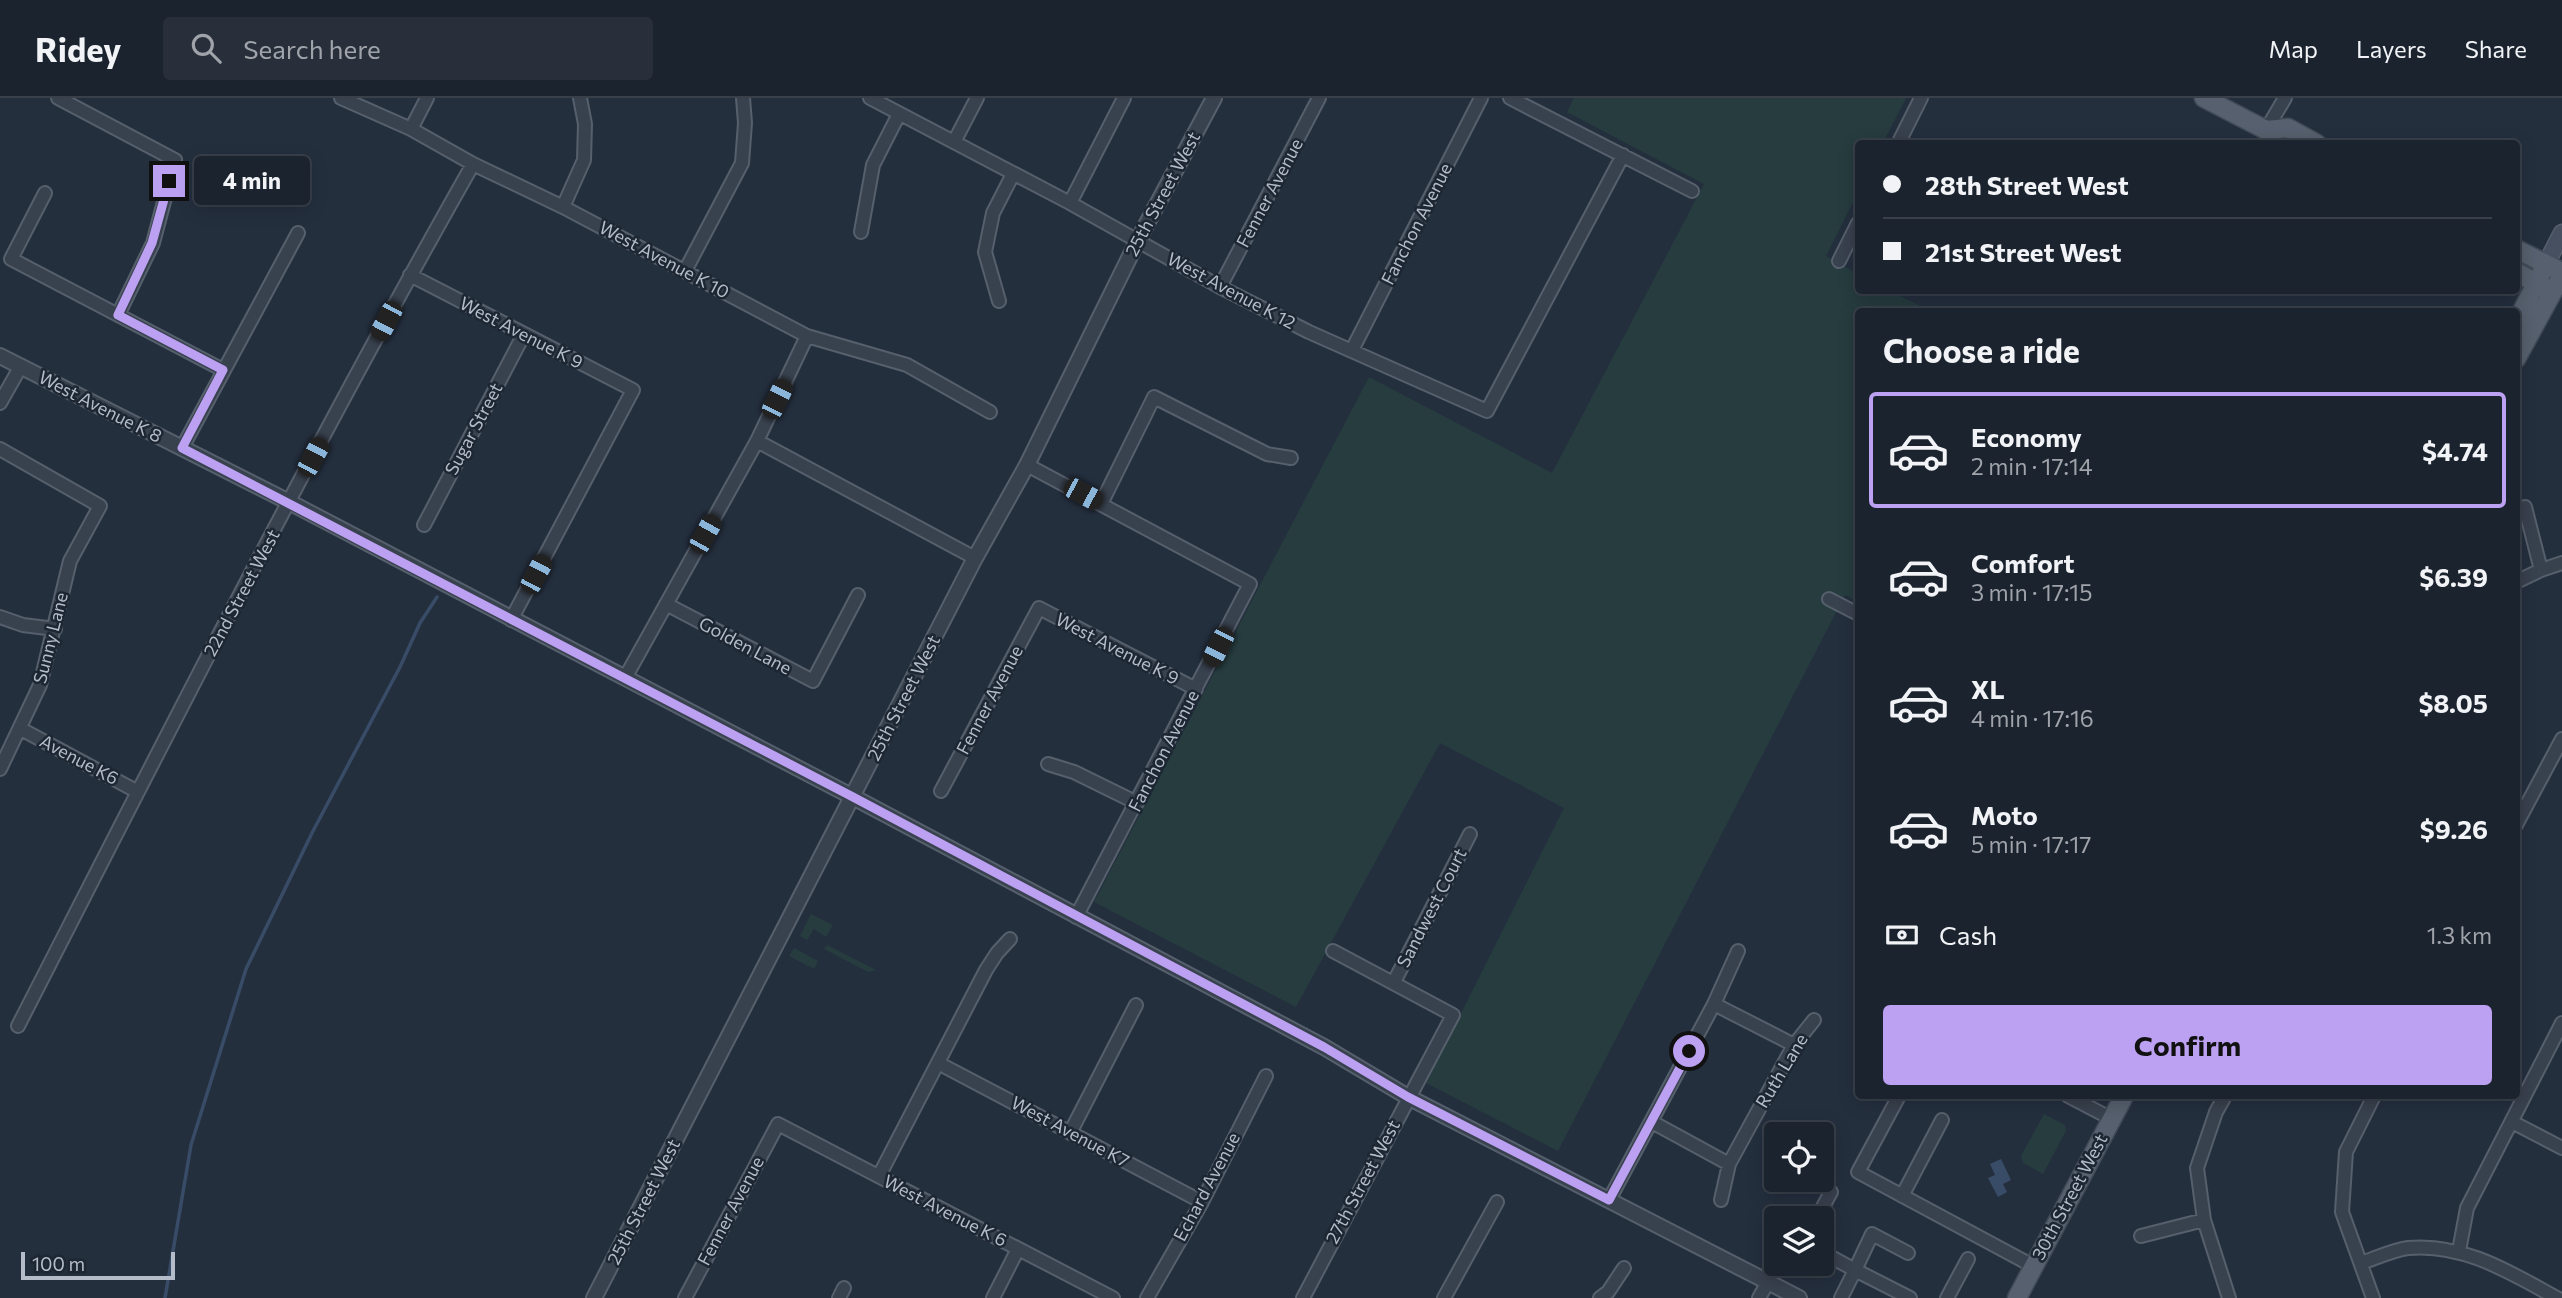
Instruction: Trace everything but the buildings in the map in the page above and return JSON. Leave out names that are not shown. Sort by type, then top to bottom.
[{"type":"main road","points":[[2204,98],[2271,137],[2288,128],[2310,140]]},
{"type":"main road","points":[[2520,353],[2558,293],[2557,271],[2562,233]]},
{"type":"main road","points":[[2520,251],[2557,271]]},
{"type":"main road","points":[[2520,315],[2536,282],[2557,271]]},
{"type":"main road","points":[[2520,274],[2558,293]]},
{"type":"main road","name":"30th Street West","points":[[2017,1298],[2122,1099]]},
{"type":"street","points":[[58,98],[175,160],[152,243],[118,315]]},
{"type":"street","name":"West Avenue K 10","points":[[341,98],[411,129],[473,164],[563,206],[807,336],[907,365],[990,412]]},
{"type":"street","points":[[411,129],[427,98]]},
{"type":"street","points":[[563,206],[584,160],[585,124],[580,98]]},
{"type":"street","points":[[685,271],[742,163],[745,122],[743,98]]},
{"type":"street","name":"West Avenue K 12","points":[[870,98],[1070,203],[1220,287],[1309,332],[1488,411],[1623,155]]},
{"type":"street","points":[[954,142],[977,98]]},
{"type":"street","points":[[1070,203],[1124,98]]},
{"type":"street","name":"25th Street West","points":[[594,1298],[975,558],[1027,465],[1137,242],[1214,98]]},
{"type":"street","name":"Fenner Avenue","points":[[1220,287],[1320,98]]},
{"type":"street","name":"Fanchon Avenue","points":[[1352,350],[1481,98]]},
{"type":"street","points":[[1510,98],[1692,191]]},
{"type":"street","points":[[1900,140],[1921,98]]},
{"type":"street","points":[[2271,137],[2285,98]]},
{"type":"street","points":[[861,232],[873,166],[900,114]]},
{"type":"street","name":"22nd Street West","points":[[18,1026],[289,502],[410,275],[473,164]]},
{"type":"street","points":[[999,301],[985,252],[993,213],[1013,174]]},
{"type":"street","points":[[45,193],[11,259],[223,370]]},
{"type":"street","points":[[1839,261],[1855,229]]},
{"type":"street","points":[[182,448],[298,233]]},
{"type":"street","name":"West Avenue K 9","points":[[410,275],[633,390],[511,620]]},
{"type":"street","name":"Sugar Street","points":[[424,524],[524,334]]},
{"type":"street","points":[[625,678],[757,441],[807,336]]},
{"type":"street","name":"West Avenue K 8","points":[[0,356],[289,502],[853,797],[1324,1047],[1408,1097],[1799,1298]]},
{"type":"street","points":[[0,403],[21,366]]},
{"type":"street","points":[[1027,465],[1101,504],[1154,397],[1267,454],[1291,458]]},
{"type":"street","points":[[757,441],[975,558]]},
{"type":"street","name":"Sunny Lane","points":[[0,449],[100,506],[70,561],[40,685],[0,769]]},
{"type":"street","name":"Fanchon Avenue","points":[[1076,917],[1250,584],[1101,504]]},
{"type":"street","points":[[2525,507],[2541,570]]},
{"type":"street","points":[[2520,580],[2562,564]]},
{"type":"street","name":"Golden Lane","points":[[666,604],[813,681],[858,595]]},
{"type":"street","points":[[1829,598],[1855,612]]},
{"type":"street","name":"Fenner Avenue","points":[[941,791],[1039,608]]},
{"type":"street","name":"West Avenue K 9","points":[[1039,608],[1196,689]]},
{"type":"street","points":[[0,617],[23,625],[55,629]]},
{"type":"street","name":"Avenue K6","points":[[21,729],[138,792]]},
{"type":"street","points":[[2520,818],[2562,739]]},
{"type":"street","points":[[1048,764],[1074,772],[1137,803]]},
{"type":"street","name":"Sandwest Court","points":[[1394,982],[1470,834]]},
{"type":"street","points":[[879,1176],[986,970],[1010,939]]},
{"type":"street","points":[[1333,951],[1394,982]]},
{"type":"street","points":[[1609,1200],[1714,1004],[1738,951]]},
{"type":"street","name":"27th Street West","points":[[1303,1298],[1453,1015],[1394,982]]},
{"type":"street","points":[[1714,1004],[1794,1045]]},
{"type":"street","points":[[1070,1133],[1136,1005]]},
{"type":"street","name":"Ruth Lane","points":[[1721,1200],[1729,1164],[1794,1045],[1814,1020]]},
{"type":"street","points":[[2459,1251],[2468,1208],[2562,1023]]},
{"type":"street","name":"West Avenue K7","points":[[938,1063],[1202,1202]]},
{"type":"street","name":"Echard Avenue","points":[[1147,1298],[1202,1202],[1266,1076]]},
{"type":"street","points":[[1897,1099],[1858,1172],[2033,1266]]},
{"type":"street","points":[[2074,1099],[2112,1119]]},
{"type":"street","points":[[2223,1099],[2196,1168],[2204,1220],[2229,1298]]},
{"type":"street","points":[[2369,1099],[2346,1153],[2343,1212],[2373,1298]]},
{"type":"street","points":[[1902,1196],[1942,1120]]},
{"type":"street","points":[[1652,1122],[1729,1164]]},
{"type":"street","points":[[2512,1122],[2562,1148]]},
{"type":"street","name":"Fenner Avenue","points":[[685,1298],[778,1124]]},
{"type":"street","name":"West Avenue K 6","points":[[778,1124],[1113,1298]]},
{"type":"street","points":[[1823,1206],[1831,1192]]},
{"type":"street","points":[[1444,1298],[1497,1202]]},
{"type":"street","points":[[2141,1236],[2204,1220]]},
{"type":"street","points":[[1841,1298],[1872,1234],[1908,1252]]},
{"type":"street","points":[[2361,1263],[2407,1248],[2459,1251],[2504,1269],[2557,1298]]},
{"type":"street","points":[[993,1298],[1018,1249]]},
{"type":"street","points":[[1948,1298],[1968,1258]]},
{"type":"street","points":[[1834,1259],[1910,1298]]},
{"type":"street","points":[[1600,1298],[1608,1292],[1624,1268]]},
{"type":"street","points":[[1759,1298],[1768,1282]]},
{"type":"green space","points":[[1574,98],[1906,98],[1885,140],[1855,140],[1855,198],[1826,256],[1855,272],[1855,294],[1896,294],[1925,308],[1855,308],[1855,600],[1845,595],[1558,1151],[1426,1083],[1564,808],[1440,743],[1296,1007],[1094,902],[1369,377],[1552,473],[1704,184],[1567,112]]},
{"type":"green space","points":[[811,914],[833,925],[826,937],[814,929],[807,940],[800,936]]},
{"type":"green space","points":[[827,945],[876,970],[868,972],[824,949]]},
{"type":"green space","points":[[794,948],[818,961],[814,969],[789,956]]},
{"type":"green space","points":[[2044,1114],[2065,1125],[2066,1131],[2043,1174],[2023,1163],[2021,1156]]},
{"type":"water","points":[[2001,1159],[2011,1180],[2003,1184],[2007,1192],[1998,1197],[1988,1178],[1995,1175],[1990,1164]]},
{"type":"waterway","points":[[165,1298],[191,1145],[246,969],[313,831],[400,667],[420,623],[437,597]]},
{"type":"route","points":[[169,181],[152,243],[118,315],[223,370],[182,448],[853,797],[1324,1047],[1408,1097],[1609,1200],[1689,1051]]}]
